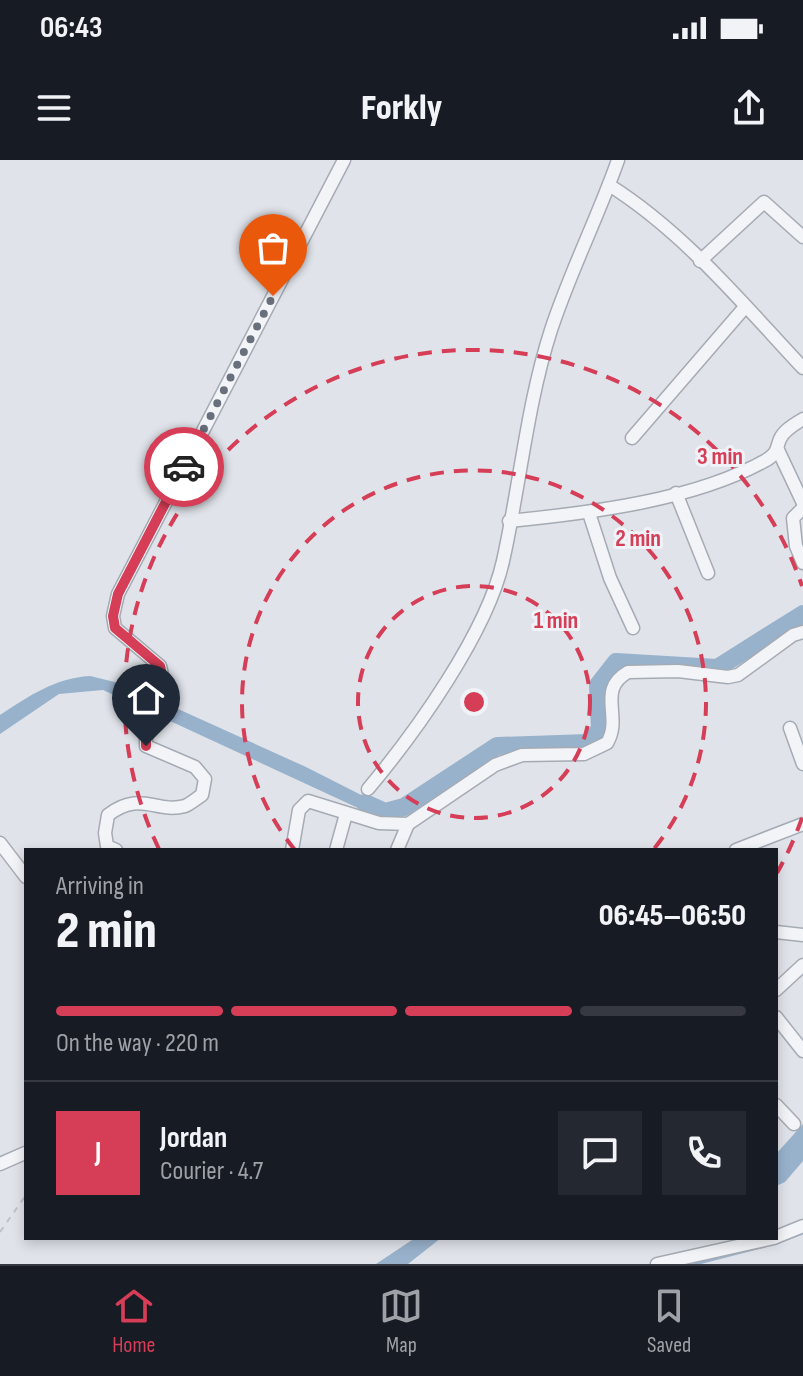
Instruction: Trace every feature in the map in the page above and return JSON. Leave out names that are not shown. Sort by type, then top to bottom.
[{"type":"street","points":[[112,848],[107,846],[105,833],[108,815],[122,805],[138,802],[184,806],[202,795],[205,779],[195,767],[146,746],[146,722],[164,684],[160,666],[115,628],[113,616],[118,594],[344,160]]},
{"type":"street","points":[[368,789],[405,745],[449,678],[488,603],[503,563],[509,521],[551,330],[618,160]]},
{"type":"street","points":[[609,185],[637,203],[700,261],[803,368]]},
{"type":"street","points":[[700,261],[764,202],[803,237]]},
{"type":"street","points":[[632,438],[745,307]]},
{"type":"street","points":[[803,419],[787,429],[780,439],[778,450],[803,505],[793,518],[796,546],[803,563]]},
{"type":"street","points":[[509,521],[589,513],[676,493],[750,468],[778,450]]},
{"type":"street","points":[[676,493],[708,573]]},
{"type":"street","points":[[589,513],[610,578],[633,628]]},
{"type":"street","points":[[398,848],[408,824],[495,765],[522,755],[584,754],[607,743],[613,724],[609,697],[612,686],[628,672],[738,675],[793,635],[803,632]]},
{"type":"street","points":[[790,728],[803,764]]},
{"type":"street","points":[[292,848],[303,805],[308,801],[379,823],[408,824]]},
{"type":"street","points":[[337,848],[346,814]]},
{"type":"street","points":[[741,848],[803,824]]},
{"type":"street","points":[[0,843],[24,874]]},
{"type":"street","points":[[778,932],[803,935]]},
{"type":"street","points":[[778,988],[803,965]]},
{"type":"street","points":[[778,1020],[803,1051]]},
{"type":"street","points":[[778,1107],[794,1124]]},
{"type":"street","points":[[0,1164],[24,1153]]},
{"type":"street","points":[[778,1237],[803,1226]]},
{"type":"street","points":[[657,1264],[766,1240]]},
{"type":"path","points":[[0,1232],[24,1198]]},
{"type":"water","points":[[90,676],[123,684],[306,767],[379,804],[385,812],[376,814],[358,808],[103,690],[59,694],[0,734],[0,715],[54,684]]},
{"type":"water","points":[[803,1124],[803,1161],[785,1182],[778,1185],[778,1152]]},
{"type":"water","points":[[412,1240],[438,1240],[408,1264],[376,1264]]},
{"type":"waterway","points":[[365,803],[385,812],[404,807],[497,746],[588,743],[600,729],[598,685],[616,662],[717,668],[803,614]]},
{"type":"waterway","points":[[776,1243],[803,1233]]},
{"type":"waterway","points":[[695,1264],[765,1246]]},
{"type":"way so far","points":[[184,467],[273,296]]},
{"type":"route","points":[[146,746],[146,722],[164,684],[160,666],[115,628],[113,616],[118,594],[184,467]]}]
